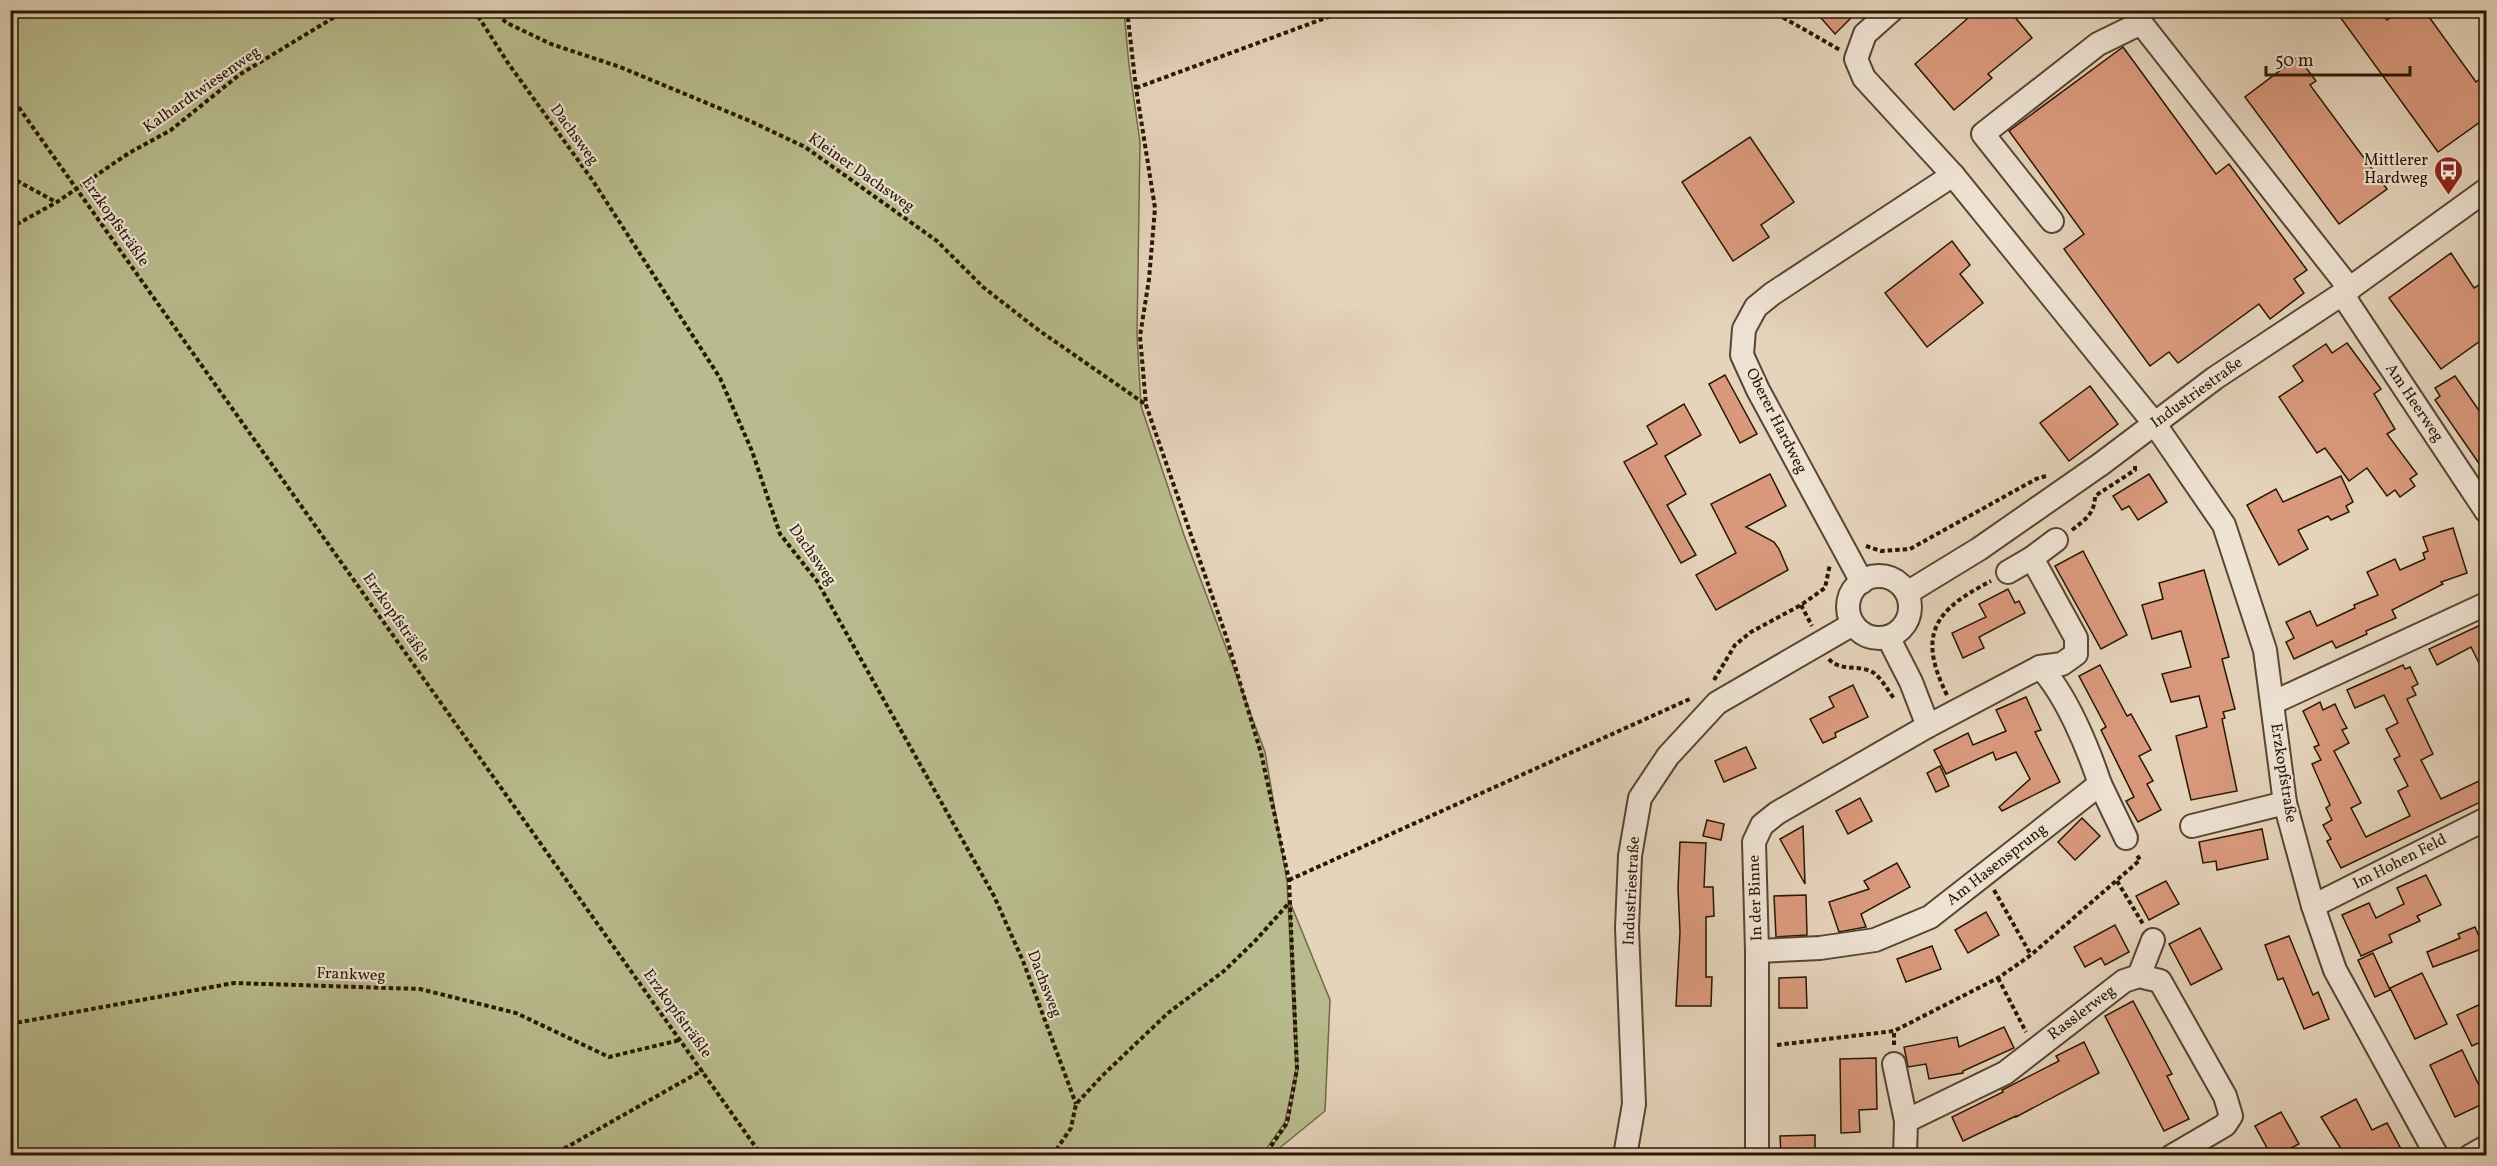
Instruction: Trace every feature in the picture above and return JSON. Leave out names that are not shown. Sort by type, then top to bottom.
[{"type":"street","points":[[1892,10],[1865,34],[1856,59],[1864,78],[1953,175],[2154,423]]},
{"type":"street","name":"Am Heerweg","points":[[2052,221],[1983,134],[2098,44],[2141,22],[2346,291],[2487,512]]},
{"type":"street","name":"Oberer Hardweg","points":[[1862,582],[1758,390],[1742,355],[1744,329],[1756,307],[1772,294],[1953,175]]},
{"type":"street","name":"Industriestraße","points":[[1907,593],[1979,549],[2124,447],[2216,378],[2346,291],[2487,190]]},
{"type":"street","name":"Erzkopfstraße","points":[[2154,423],[2224,525],[2265,650],[2285,803],[2313,906],[2335,970],[2437,1155]]},
{"type":"street","points":[[2008,573],[2056,540]]},
{"type":"street","points":[[1888,637],[1911,682],[1920,731],[2040,667],[2062,664],[2076,654],[2076,638],[2032,558]]},
{"type":"street","points":[[1882,576],[1892,579],[1907,593],[1910,607],[1906,622],[1901,629],[1888,637],[1872,638],[1864,635],[1853,624],[1849,615],[1850,596],[1862,582],[1872,577],[1882,576]]},
{"type":"street","points":[[2272,703],[2487,604]]},
{"type":"street","name":"Industriestraße","points":[[1625,1155],[1634,1104],[1627,928],[1630,856],[1640,798],[1668,756],[1717,703],[1853,624]]},
{"type":"street","points":[[2040,667],[2054,682],[2093,762],[2100,783],[2126,838]]},
{"type":"street","name":"In der Binne","points":[[1757,1155],[1757,951],[1754,842],[1762,825],[1777,813],[1920,731]]},
{"type":"street","name":"Am Hasensprung","points":[[1757,951],[1820,948],[1875,940],[1930,917],[2100,783]]},
{"type":"street","points":[[2192,826],[2285,803]]},
{"type":"street","name":"Im Hohen Feld","points":[[2313,906],[2487,819]]},
{"type":"street","points":[[2153,940],[2139,976],[2160,981],[2225,1096],[2231,1116],[2225,1125],[2172,1155]]},
{"type":"street","name":"Rasslerweg","points":[[1905,1122],[2005,1073],[2124,981],[2139,976]]},
{"type":"street","points":[[1894,1064],[1905,1122],[1905,1155]]},
{"type":"street","points":[[2470,1155],[2487,1147]]},
{"type":"path","name":"Kalhardtwiesenweg","points":[[10,228],[57,202],[129,153],[171,130],[239,75],[346,10]]},
{"type":"path","name":"Dachsweg","points":[[474,10],[508,63],[593,182],[720,378],[753,451],[780,534],[817,581],[994,896],[1023,961],[1076,1104]]},
{"type":"path","name":"Kleiner Dachsweg","points":[[491,10],[507,23],[551,44],[630,72],[750,121],[805,147],[937,241],[983,287],[1037,329],[1146,405]]},
{"type":"path","points":[[1127,10],[1136,88],[1155,208],[1149,279],[1140,336],[1146,405],[1226,636],[1258,743],[1288,880],[1297,1069],[1287,1123],[1264,1155]]},
{"type":"path","points":[[1136,88],[1347,10]]},
{"type":"path","points":[[1770,10],[1856,59]]},
{"type":"path","name":"Erzkopfsträßle","points":[[10,95],[762,1155]]},
{"type":"path","points":[[10,177],[57,202]]},
{"type":"path","points":[[2056,540],[2085,520],[2095,508],[2095,496],[2135,470],[2135,462],[2124,447]]},
{"type":"path","points":[[1712,683],[1735,645],[1759,626],[1801,605],[1824,588],[1829,564],[1867,545],[1881,551],[1910,549],[2036,479],[2052,474]]},
{"type":"path","points":[[1955,712],[1935,671],[1931,650],[1935,630],[1941,615],[1960,598],[2008,573]]},
{"type":"path","points":[[1801,605],[1831,662],[1841,667],[1859,667],[1875,674],[1920,731]]},
{"type":"path","points":[[1288,880],[1699,695]]},
{"type":"path","points":[[1756,1048],[1894,1031],[1998,978],[2031,955],[2140,860]]},
{"type":"path","points":[[1985,875],[2031,955]]},
{"type":"path","points":[[2117,881],[2153,940]]},
{"type":"path","points":[[1052,1155],[1071,1128],[1076,1104],[1101,1076],[1168,1012],[1224,971],[1289,903]]},
{"type":"path","points":[[1998,978],[2035,1048]]},
{"type":"path","name":"Frankweg","points":[[10,1024],[234,983],[420,989],[516,1013],[609,1057],[680,1040]]},
{"type":"path","points":[[551,1155],[703,1071]]},
{"type":"green space","points":[[10,11],[1124,11],[1140,142],[1137,334],[1141,406],[1184,535],[1265,752],[1287,881],[1296,1069],[1285,1122],[1262,1155],[11,1155]]},
{"type":"green space","points":[[1290,902],[1330,1000],[1325,1111],[1271,1155],[1266,1155],[1288,1123],[1298,1069]]},
{"type":"building","points":[[1814,10],[1859,10],[1835,34]]},
{"type":"building","points":[[1959,10],[2009,10],[2032,38],[1988,74],[1992,78],[1954,110],[1915,64],[1967,19]]},
{"type":"building","points":[[2335,10],[2380,10],[2387,20],[2401,10],[2424,10],[2476,82],[2487,74],[2487,117],[2438,152]]},
{"type":"building","points":[[2123,47],[2216,174],[2229,164],[2307,270],[2294,279],[2304,293],[2270,319],[2259,304],[2178,363],[2169,352],[2150,366],[2064,249],[2084,234],[2009,131]]},
{"type":"building","points":[[2298,57],[2316,81],[2310,85],[2387,189],[2339,224],[2245,97]]},
{"type":"building","points":[[1750,137],[1794,202],[1761,225],[1769,237],[1733,261],[1682,182]]},
{"type":"building","points":[[1952,241],[1970,265],[1960,274],[1983,303],[1927,347],[1885,293]]},
{"type":"building","points":[[2451,253],[2474,288],[2487,280],[2487,336],[2441,369],[2389,298]]},
{"type":"building","points":[[2347,343],[2381,389],[2374,394],[2395,429],[2387,434],[2417,474],[2410,479],[2415,486],[2400,497],[2395,490],[2387,496],[2367,468],[2349,481],[2325,448],[2317,453],[2279,397],[2303,381],[2293,366],[2326,344],[2332,353]]},
{"type":"building","points":[[1725,375],[1757,434],[1740,443],[1709,384]]},
{"type":"building","points":[[2455,376],[2487,422],[2487,475],[2435,400],[2440,396],[2435,388]]},
{"type":"building","points":[[2090,386],[2118,424],[2069,461],[2040,423]]},
{"type":"building","points":[[1684,404],[1701,435],[1665,456],[1686,494],[1667,505],[1696,555],[1681,563],[1624,462],[1657,444],[1647,426]]},
{"type":"building","points":[[1770,474],[1786,506],[1746,527],[1774,542],[1788,570],[1716,610],[1696,575],[1736,553],[1711,504]]},
{"type":"building","points":[[2149,474],[2167,502],[2138,520],[2129,506],[2122,510],[2113,496]]},
{"type":"building","points":[[2341,476],[2353,502],[2346,506],[2349,512],[2331,520],[2328,516],[2298,530],[2308,549],[2279,565],[2247,505],[2276,489],[2283,502]]},
{"type":"building","points":[[2453,528],[2467,573],[2441,582],[2443,584],[2392,610],[2396,618],[2366,631],[2367,634],[2336,648],[2332,641],[2294,659],[2286,642],[2294,638],[2286,622],[2310,611],[2317,626],[2355,608],[2354,605],[2378,595],[2367,572],[2395,559],[2400,570],[2425,559],[2423,553],[2428,551],[2423,537]]},
{"type":"building","points":[[2083,551],[2127,635],[2101,649],[2055,566]]},
{"type":"building","points":[[2204,570],[2229,657],[2222,659],[2235,709],[2223,712],[2225,718],[2222,719],[2237,791],[2191,800],[2176,736],[2207,727],[2199,696],[2171,702],[2162,674],[2191,667],[2181,631],[2152,639],[2142,605],[2163,599],[2159,583]]},
{"type":"building","points":[[2008,589],[2015,603],[2019,601],[2025,613],[1979,637],[1984,648],[1963,658],[1952,633],[1986,617],[1979,604]]},
{"type":"building","points":[[2487,622],[2487,679],[2471,647],[2437,665],[2429,649]]},
{"type":"building","points":[[2100,665],[2127,716],[2131,714],[2151,750],[2139,756],[2153,781],[2147,784],[2161,810],[2138,822],[2126,801],[2134,797],[2101,730],[2106,727],[2079,676]]},
{"type":"building","points":[[2403,665],[2405,669],[2410,667],[2418,684],[2412,687],[2416,695],[2407,699],[2433,754],[2421,760],[2441,799],[2479,781],[2487,799],[2341,868],[2327,841],[2331,839],[2323,825],[2332,820],[2326,808],[2330,805],[2312,764],[2321,760],[2314,747],[2319,745],[2303,711],[2320,702],[2323,710],[2335,704],[2347,728],[2342,730],[2349,743],[2334,751],[2361,803],[2351,808],[2366,837],[2410,816],[2398,791],[2408,786],[2394,759],[2400,756],[2386,729],[2398,723],[2384,695],[2355,708],[2347,690]]},
{"type":"building","points":[[1853,685],[1868,717],[1835,733],[1836,737],[1823,743],[1810,719],[1834,707],[1829,697]]},
{"type":"building","points":[[2026,697],[2041,730],[2035,732],[2060,782],[2002,811],[1999,807],[2030,779],[2016,752],[1996,760],[1993,752],[1946,774],[1934,750],[1968,733],[1973,745],[2006,731],[1996,710]]},
{"type":"building","points":[[1746,747],[1756,768],[1724,782],[1715,761]]},
{"type":"building","points":[[1940,766],[1949,786],[1936,792],[1927,773]]},
{"type":"building","points":[[1860,798],[1872,821],[1848,834],[1836,811]]},
{"type":"building","points":[[2082,818],[2100,836],[2075,860],[2058,842]]},
{"type":"building","points":[[1707,820],[1724,824],[1721,840],[1703,836]]},
{"type":"building","points":[[1803,826],[1805,884],[1780,839]]},
{"type":"building","points":[[2262,829],[2268,859],[2217,870],[2216,861],[2203,863],[2199,842]]},
{"type":"building","points":[[1680,842],[1706,843],[1704,887],[1713,887],[1714,916],[1706,917],[1706,977],[1712,977],[1711,1006],[1676,1006],[1680,932],[1678,888]]},
{"type":"building","points":[[1897,863],[1910,887],[1861,914],[1866,927],[1839,932],[1829,902],[1869,889],[1864,881]]},
{"type":"building","points":[[2426,875],[2441,905],[2417,916],[2420,921],[2389,935],[2392,942],[2361,956],[2342,915],[2369,903],[2376,918],[2404,904],[2397,888]]},
{"type":"building","points":[[2166,881],[2179,904],[2149,920],[2136,896]]},
{"type":"building","points":[[1806,895],[1807,935],[1776,937],[1774,896]]},
{"type":"building","points":[[1986,912],[1999,935],[1968,953],[1955,930]]},
{"type":"building","points":[[2115,925],[2129,952],[2105,965],[2101,958],[2085,967],[2074,947]]},
{"type":"building","points":[[2475,927],[2484,948],[2433,967],[2427,952],[2460,938],[2458,934]]},
{"type":"building","points":[[2200,928],[2222,969],[2191,985],[2169,944]]},
{"type":"building","points":[[2289,936],[2313,995],[2318,992],[2329,1019],[2304,1029],[2283,978],[2278,980],[2265,945]]},
{"type":"building","points":[[1932,946],[1941,969],[1906,982],[1897,959]]},
{"type":"building","points":[[2373,953],[2390,990],[2375,997],[2358,960]]},
{"type":"building","points":[[2422,973],[2447,1024],[2415,1039],[2390,988]]},
{"type":"building","points":[[1806,977],[1807,1008],[1779,1008],[1779,978]]},
{"type":"building","points":[[2133,1001],[2172,1074],[2167,1076],[2189,1119],[2164,1131],[2105,1016]]},
{"type":"building","points":[[2487,1001],[2487,1039],[2472,1046],[2457,1015]]},
{"type":"building","points":[[2004,1027],[2014,1048],[1963,1073],[1929,1079],[1926,1064],[1908,1067],[1904,1047],[1957,1037],[1959,1047]]},
{"type":"building","points":[[2084,1042],[2099,1073],[2016,1117],[1963,1141],[1952,1117],[2059,1061],[2056,1056]]},
{"type":"building","points":[[2462,1050],[2487,1102],[2455,1117],[2430,1065]]},
{"type":"building","points":[[1876,1058],[1877,1109],[1859,1110],[1860,1132],[1841,1133],[1840,1059]]},
{"type":"building","points":[[2356,1099],[2372,1130],[2387,1123],[2401,1149],[2388,1155],[2345,1155],[2321,1117]]},
{"type":"building","points":[[2281,1112],[2299,1144],[2277,1155],[2271,1155],[2255,1126]]},
{"type":"building","points":[[1815,1135],[1815,1155],[1781,1155],[1780,1136]]},
{"type":"place","name":"Mittlerer Hardweg","points":[[2449,196]]}]
